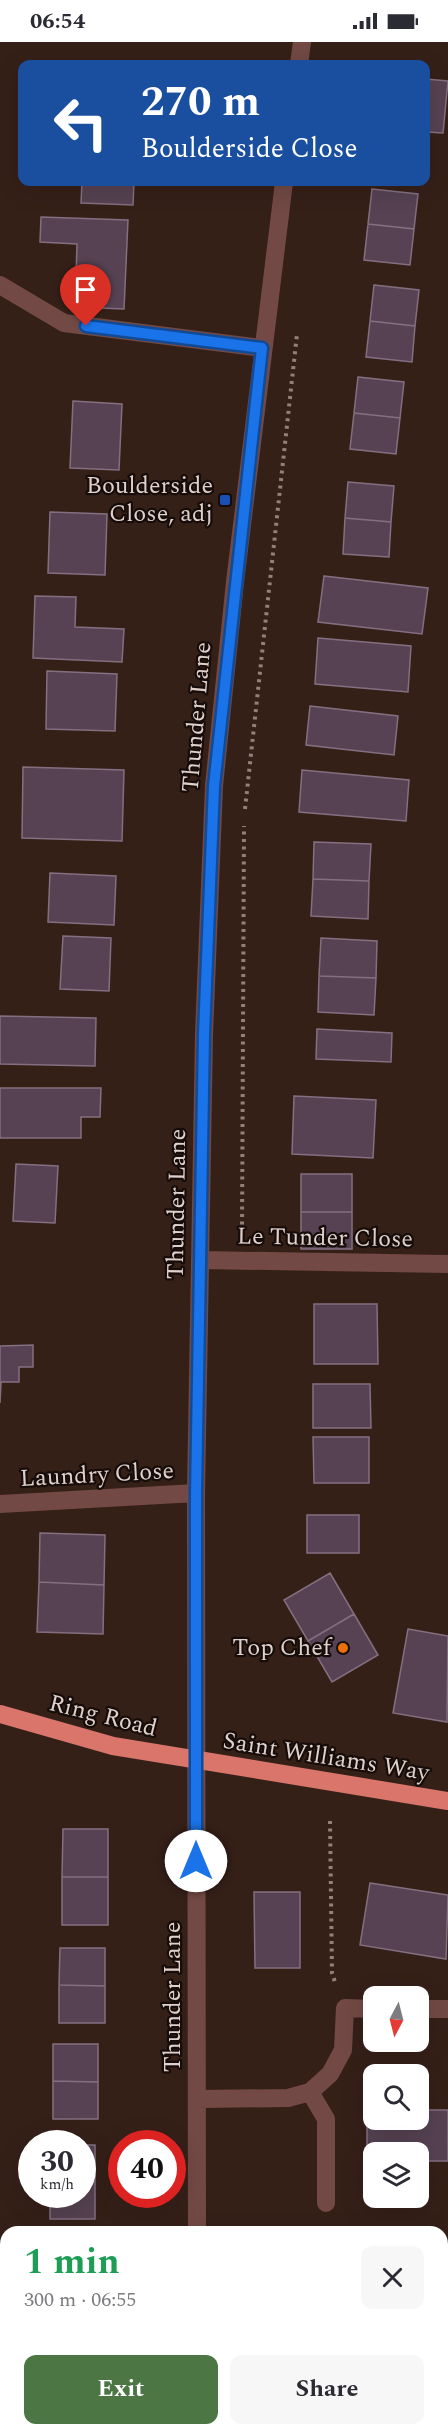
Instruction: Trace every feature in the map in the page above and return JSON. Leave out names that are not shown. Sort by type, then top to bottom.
[{"type":"highway","name":"Ring Road","points":[[0,1714],[113,1746],[196,1761]]},
{"type":"highway","name":"Saint Williams Way","points":[[196,1761],[448,1801]]},
{"type":"street","points":[[300,60],[302,42]]},
{"type":"street","name":"Thunder Lane","points":[[197,2226],[196,1494],[204,1034],[214,786],[262,348],[283,186]]},
{"type":"street","points":[[0,285],[64,323],[262,348]]},
{"type":"street","name":"Le Tunder Close","points":[[201,1260],[448,1264]]},
{"type":"street","name":"Laundry Close","points":[[0,1504],[196,1494]]},
{"type":"street","points":[[198,2098],[288,2098],[310,2092],[330,2074],[343,2050],[345,2008],[363,2008]]},
{"type":"street","points":[[429,2009],[448,2009]]},
{"type":"street","points":[[310,2092],[326,2120],[326,2203]]},
{"type":"path","points":[[244,813],[298,324]]},
{"type":"path","points":[[242,1260],[244,825]]},
{"type":"path","points":[[330,1821],[332,1973],[345,2008]]},
{"type":"building","points":[[430,79],[448,81],[443,133],[430,132]]},
{"type":"building","points":[[82,186],[134,186],[133,205],[81,203]]},
{"type":"building","points":[[372,189],[418,194],[414,229],[368,224]]},
{"type":"building","points":[[41,217],[128,220],[124,309],[75,307],[77,244],[40,242]]},
{"type":"building","points":[[368,224],[414,229],[410,265],[364,260]]},
{"type":"building","points":[[374,285],[419,290],[415,326],[370,321]]},
{"type":"building","points":[[370,321],[415,326],[412,362],[366,357]]},
{"type":"building","points":[[358,377],[404,382],[400,418],[354,413]]},
{"type":"building","points":[[73,401],[122,404],[119,470],[70,468]]},
{"type":"building","points":[[354,413],[400,418],[396,454],[350,449]]},
{"type":"building","points":[[348,482],[394,486],[391,522],[345,518]]},
{"type":"building","points":[[50,512],[107,514],[105,575],[48,573]]},
{"type":"building","points":[[345,518],[391,522],[389,557],[343,554]]},
{"type":"building","points":[[324,576],[428,588],[422,634],[318,622]]},
{"type":"building","points":[[35,596],[76,597],[75,627],[124,629],[122,662],[33,658]]},
{"type":"building","points":[[318,638],[411,646],[408,692],[315,684]]},
{"type":"building","points":[[47,671],[117,674],[115,731],[46,729]]},
{"type":"building","points":[[310,706],[398,716],[394,755],[306,745]]},
{"type":"building","points":[[23,767],[124,770],[122,841],[22,838]]},
{"type":"building","points":[[302,770],[409,780],[406,821],[299,812]]},
{"type":"building","points":[[314,842],[371,844],[369,881],[313,879]]},
{"type":"building","points":[[50,873],[116,876],[114,925],[48,922]]},
{"type":"building","points":[[313,879],[369,881],[368,919],[311,916]]},
{"type":"building","points":[[63,936],[111,938],[109,991],[60,989]]},
{"type":"building","points":[[321,938],[377,941],[376,978],[319,976]]},
{"type":"building","points":[[319,976],[376,978],[374,1015],[318,1012]]},
{"type":"building","points":[[0,1016],[96,1018],[95,1066],[0,1064]]},
{"type":"building","points":[[317,1029],[392,1033],[391,1062],[316,1059]]},
{"type":"building","points":[[0,1088],[101,1088],[100,1117],[81,1117],[81,1138],[0,1138]]},
{"type":"building","points":[[294,1096],[376,1100],[373,1158],[292,1154]]},
{"type":"building","points":[[16,1164],[58,1166],[55,1223],[13,1221]]},
{"type":"building","points":[[301,1174],[352,1174],[352,1212],[301,1212]]},
{"type":"building","points":[[301,1212],[352,1212],[352,1249],[301,1249]]},
{"type":"building","points":[[314,1304],[377,1304],[378,1364],[314,1364]]},
{"type":"building","points":[[33,1345],[33,1367],[19,1367],[19,1382],[1,1382],[0,1403],[0,1346]]},
{"type":"building","points":[[313,1384],[370,1384],[371,1428],[313,1428]]},
{"type":"building","points":[[313,1437],[369,1437],[369,1483],[314,1483]]},
{"type":"building","points":[[307,1515],[359,1515],[359,1553],[307,1553]]},
{"type":"building","points":[[40,1533],[105,1535],[104,1585],[39,1582]]},
{"type":"building","points":[[330,1573],[354,1614],[308,1641],[284,1600]]},
{"type":"building","points":[[39,1582],[104,1585],[103,1634],[37,1632]]},
{"type":"building","name":"Top Chef","points":[[354,1614],[378,1655],[332,1682],[308,1641]]},
{"type":"building","points":[[408,1629],[448,1636],[447,1722],[393,1713]]},
{"type":"building","points":[[63,1829],[108,1829],[108,1877],[62,1877]]},
{"type":"building","points":[[62,1877],[108,1877],[108,1925],[62,1925]]},
{"type":"building","points":[[370,1883],[448,1895],[446,1959],[360,1945]]},
{"type":"building","points":[[254,1892],[300,1892],[300,1968],[255,1968]]},
{"type":"building","points":[[60,1948],[105,1948],[105,1986],[59,1985]]},
{"type":"building","points":[[59,1985],[105,1986],[105,2023],[59,2023]]},
{"type":"building","points":[[53,2044],[98,2044],[98,2082],[53,2081]]},
{"type":"building","points":[[53,2081],[98,2082],[98,2119],[53,2119]]},
{"type":"building","points":[[429,2110],[448,2110],[448,2161],[429,2161],[429,2142],[367,2142],[367,2130],[429,2130]]},
{"type":"building","points":[[50,2208],[95,2208],[95,2219],[50,2219]]},
{"type":"place","name":"Boulderside Close, adj","points":[[225,500]]},
{"type":"place","name":"Top Chef","points":[[343,1648]]},
{"type":"route","points":[[86,326],[262,348],[214,786],[204,1034],[196,1494],[196,1861]]}]
